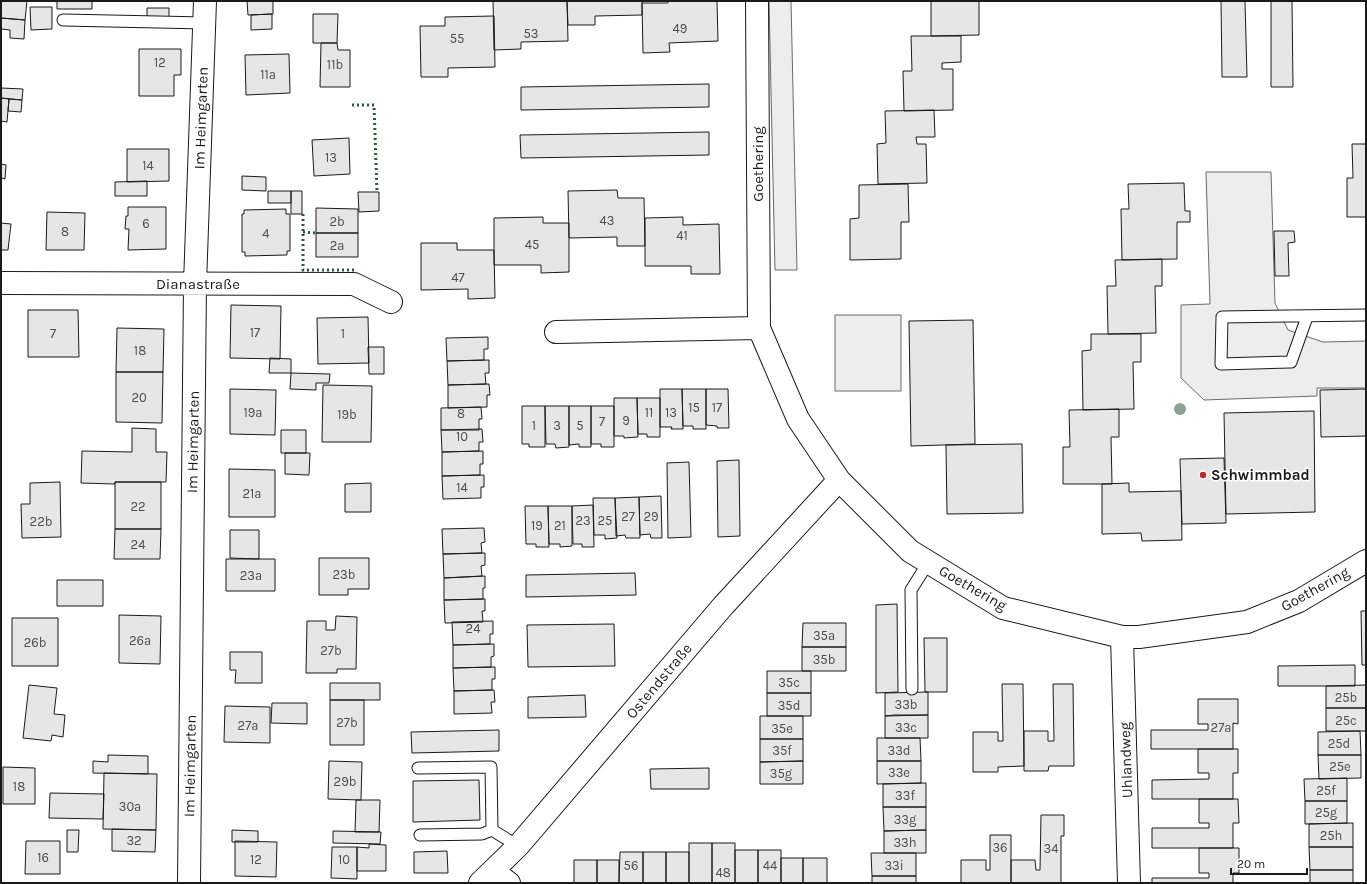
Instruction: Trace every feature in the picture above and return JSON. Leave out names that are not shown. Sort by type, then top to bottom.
[{"type":"street","name":"Im Heimgarten","points":[[189,883],[195,284],[205,1]]},
{"type":"street","name":"Goethering","points":[[756,1],[759,328],[798,419],[838,480],[910,551],[1003,608],[1122,637],[1139,637],[1247,622],[1300,601],[1366,561]]},
{"type":"street","name":"Dianastraße","points":[[1,283],[354,284],[391,302]]},
{"type":"street","points":[[556,332],[759,328]]},
{"type":"street","name":"Ostendstraße","points":[[494,879],[518,846],[723,606],[838,480]]},
{"type":"street","name":"Uhlandweg","points":[[1122,637],[1129,883]]},
{"type":"lane","points":[[64,20],[205,22]]},
{"type":"lane","points":[[1307,317],[1291,362],[1221,364],[1222,317],[1366,315]]},
{"type":"lane","points":[[912,689],[911,590],[928,562]]},
{"type":"lane","points":[[418,768],[491,767],[492,830]]},
{"type":"lane","points":[[492,830],[518,846]]},
{"type":"lane","points":[[420,835],[482,834],[492,830]]},
{"type":"shaded area","points":[[769,1],[791,1],[797,270],[775,270]]},
{"type":"shaded area","points":[[1206,172],[1271,172],[1275,303],[1288,330],[1323,342],[1366,341],[1366,388],[1317,388],[1317,396],[1204,400],[1181,378],[1181,305],[1210,304]]},
{"type":"shaded area","points":[[835,315],[901,315],[901,391],[835,391]]},
{"type":"building","points":[[1,1],[27,1],[25,20],[1,18]]},
{"type":"building","points":[[57,1],[92,1],[92,9],[57,9]]},
{"type":"building","points":[[247,1],[273,1],[273,14],[248,15]]},
{"type":"building","points":[[493,1],[567,1],[568,41],[521,42],[521,49],[494,50]]},
{"type":"building","points":[[567,1],[642,1],[642,15],[595,16],[595,25],[568,25]]},
{"type":"building","points":[[668,1],[717,1],[718,41],[669,43],[670,52],[643,53],[642,3],[668,3]]},
{"type":"building","points":[[931,1],[979,1],[979,35],[931,36]]},
{"type":"building","points":[[1221,1],[1245,1],[1247,77],[1222,77]]},
{"type":"building","points":[[1271,1],[1292,1],[1293,87],[1271,87]]},
{"type":"building","points":[[30,7],[52,7],[52,29],[31,30]]},
{"type":"building","points":[[147,8],[169,8],[169,18],[147,18]]},
{"type":"building","points":[[272,14],[272,29],[251,30],[251,15]]},
{"type":"building","points":[[313,14],[338,14],[337,43],[313,43]]},
{"type":"building","points":[[494,16],[495,67],[448,68],[448,77],[421,77],[420,26],[445,26],[445,17]]},
{"type":"building","points":[[1,18],[25,20],[24,39],[10,38],[10,30],[1,29]]},
{"type":"building","points":[[911,36],[961,36],[961,62],[942,63],[942,69],[953,69],[953,110],[904,111],[903,71],[912,71]]},
{"type":"building","points":[[321,43],[337,43],[338,50],[350,50],[350,87],[320,87]]},
{"type":"building","points":[[139,49],[181,49],[181,75],[174,75],[174,96],[139,96]]},
{"type":"building","points":[[289,54],[290,93],[246,95],[245,55]]},
{"type":"building","points":[[709,84],[709,107],[521,110],[521,87]]},
{"type":"building","points":[[1,88],[23,89],[22,100],[1,98]]},
{"type":"building","points":[[1,98],[9,99],[7,122],[1,121]]},
{"type":"building","points":[[9,99],[22,100],[21,112],[8,111]]},
{"type":"building","points":[[934,110],[935,137],[916,137],[917,144],[926,144],[927,183],[878,184],[877,144],[886,143],[885,111]]},
{"type":"building","points":[[709,132],[709,155],[521,158],[520,135]]},
{"type":"building","points":[[349,138],[350,174],[314,176],[312,140]]},
{"type":"building","points":[[1352,144],[1366,144],[1366,217],[1347,217],[1347,178],[1353,178]]},
{"type":"building","points":[[127,149],[169,149],[169,181],[127,182]]},
{"type":"building","points":[[1,164],[6,165],[5,179],[1,178]]},
{"type":"building","points":[[242,176],[266,177],[266,191],[242,190]]},
{"type":"building","points":[[147,181],[147,196],[115,196],[115,182]]},
{"type":"building","points":[[1184,183],[1185,211],[1190,211],[1190,222],[1177,222],[1177,259],[1122,260],[1121,209],[1129,209],[1128,184]]},
{"type":"building","points":[[908,184],[909,222],[901,222],[901,259],[850,260],[850,219],[859,218],[859,185]]},
{"type":"building","points":[[617,190],[618,198],[644,198],[645,246],[617,246],[617,237],[569,238],[568,191]]},
{"type":"building","points":[[268,191],[291,191],[291,203],[268,203]]},
{"type":"building","points":[[291,191],[302,191],[302,214],[291,214]]},
{"type":"building","points":[[358,192],[379,192],[379,211],[359,212]]},
{"type":"building","points":[[128,207],[166,207],[166,249],[128,250],[129,229],[125,229],[126,216],[128,216]]},
{"type":"building","points":[[316,208],[358,209],[358,233],[316,233]]},
{"type":"building","points":[[286,209],[286,214],[290,214],[290,251],[287,251],[287,255],[245,256],[245,252],[242,252],[242,214],[244,214],[244,210]]},
{"type":"building","points":[[47,212],[85,213],[84,250],[46,250]]},
{"type":"building","points":[[543,217],[543,223],[569,223],[569,272],[541,273],[541,265],[494,265],[494,218]]},
{"type":"building","points":[[683,217],[683,225],[719,224],[720,274],[691,274],[691,266],[645,266],[645,218]]},
{"type":"building","points":[[1,223],[11,224],[8,250],[1,250]]},
{"type":"building","points":[[1274,231],[1294,231],[1295,242],[1288,243],[1289,276],[1275,276]]},
{"type":"building","points":[[316,233],[358,233],[358,257],[316,257]]},
{"type":"building","points":[[421,243],[457,243],[457,250],[494,250],[495,298],[468,299],[468,289],[421,290]]},
{"type":"building","points":[[1162,259],[1162,286],[1155,286],[1156,333],[1108,334],[1107,286],[1116,286],[1115,260]]},
{"type":"building","points":[[231,305],[281,306],[280,359],[230,358]]},
{"type":"building","points":[[28,310],[78,310],[79,357],[28,357]]},
{"type":"building","points":[[368,317],[369,363],[318,364],[317,318]]},
{"type":"building","points":[[973,320],[975,444],[911,446],[909,321]]},
{"type":"building","points":[[117,328],[164,329],[163,372],[116,372]]},
{"type":"building","points":[[1091,334],[1141,334],[1141,362],[1133,362],[1134,409],[1083,410],[1082,351],[1091,350]]},
{"type":"building","points":[[488,337],[488,349],[484,349],[484,360],[447,361],[446,338]]},
{"type":"building","points":[[368,347],[384,347],[384,374],[369,374]]},
{"type":"building","points":[[270,358],[291,359],[291,373],[269,373]]},
{"type":"building","points":[[489,360],[489,373],[485,373],[486,384],[448,385],[447,361]]},
{"type":"building","points":[[116,372],[163,372],[162,423],[116,422]]},
{"type":"building","points":[[291,373],[330,374],[329,383],[316,383],[316,390],[290,389]]},
{"type":"building","points":[[489,384],[490,395],[487,395],[487,407],[448,408],[448,385]]},
{"type":"building","points":[[323,385],[372,386],[371,442],[322,442]]},
{"type":"building","points":[[230,389],[276,390],[275,435],[230,434]]},
{"type":"building","points":[[660,389],[682,389],[683,429],[660,427]]},
{"type":"building","points":[[682,389],[706,389],[706,429],[693,429],[693,426],[683,426]]},
{"type":"building","points":[[706,389],[728,389],[729,428],[717,428],[717,426],[706,425]]},
{"type":"building","points":[[1366,389],[1366,436],[1321,437],[1320,390]]},
{"type":"building","points":[[614,398],[637,398],[638,437],[624,438],[624,436],[614,436]]},
{"type":"building","points":[[637,398],[660,398],[660,437],[647,437],[647,434],[638,434]]},
{"type":"building","points":[[522,406],[545,406],[545,447],[529,447],[529,444],[522,444]]},
{"type":"building","points":[[545,406],[569,406],[569,447],[556,448],[555,444],[546,444]]},
{"type":"building","points":[[569,406],[591,406],[591,447],[579,447],[579,444],[569,445]]},
{"type":"building","points":[[591,406],[614,406],[614,447],[601,447],[601,444],[591,444]]},
{"type":"building","points":[[481,407],[482,419],[479,419],[479,430],[441,430],[441,408]]},
{"type":"building","points":[[1119,409],[1119,437],[1111,437],[1112,484],[1063,484],[1063,447],[1070,447],[1069,410]]},
{"type":"building","points":[[1314,411],[1315,512],[1226,514],[1224,413]]},
{"type":"building","points":[[132,428],[156,429],[156,452],[167,452],[166,482],[115,482],[115,484],[81,483],[82,451],[132,452]]},
{"type":"building","points":[[482,429],[483,442],[479,442],[479,451],[442,452],[441,430]]},
{"type":"building","points":[[281,430],[306,430],[306,453],[281,453]]},
{"type":"building","points":[[1022,444],[1023,513],[947,514],[946,445]]},
{"type":"building","points":[[483,451],[483,464],[480,464],[480,475],[442,476],[442,452]]},
{"type":"building","points":[[285,453],[310,453],[309,475],[285,474]]},
{"type":"building","name":"Schwimmbad","points":[[1224,458],[1226,523],[1182,524],[1180,459]]},
{"type":"building","points":[[739,460],[740,536],[718,537],[717,461]]},
{"type":"building","points":[[689,462],[691,537],[668,538],[667,463]]},
{"type":"building","points":[[229,469],[275,470],[275,517],[229,517]]},
{"type":"building","points":[[484,475],[484,487],[481,487],[481,498],[443,499],[442,476]]},
{"type":"building","points":[[60,482],[61,537],[22,538],[21,504],[30,504],[30,483]]},
{"type":"building","points":[[115,482],[161,482],[161,529],[115,529]]},
{"type":"building","points":[[371,483],[371,512],[345,512],[345,484]]},
{"type":"building","points":[[1129,483],[1129,492],[1181,491],[1182,540],[1142,541],[1141,533],[1102,534],[1102,484]]},
{"type":"building","points":[[661,496],[662,538],[651,538],[650,534],[640,535],[639,497]]},
{"type":"building","points":[[639,497],[640,538],[626,538],[625,535],[616,536],[615,498]]},
{"type":"building","points":[[593,498],[615,498],[617,538],[605,539],[605,535],[594,535]]},
{"type":"building","points":[[593,505],[594,547],[582,547],[582,544],[573,544],[572,506]]},
{"type":"building","points":[[525,506],[548,506],[549,547],[536,547],[536,544],[526,544]]},
{"type":"building","points":[[548,506],[572,506],[572,546],[560,547],[560,544],[549,544]]},
{"type":"building","points":[[484,528],[485,542],[481,543],[482,553],[443,554],[442,529]]},
{"type":"building","points":[[115,529],[161,529],[160,559],[114,559]]},
{"type":"building","points":[[230,530],[259,530],[259,559],[230,558]]},
{"type":"building","points":[[485,553],[485,565],[481,566],[482,576],[444,578],[443,554]]},
{"type":"building","points":[[319,558],[369,558],[369,589],[348,589],[348,595],[319,595]]},
{"type":"building","points":[[226,559],[275,559],[275,591],[226,591]]},
{"type":"building","points":[[635,573],[636,595],[526,597],[526,575]]},
{"type":"building","points":[[485,576],[483,599],[444,600],[444,578]]},
{"type":"building","points":[[57,580],[103,580],[103,606],[57,606]]},
{"type":"building","points":[[485,599],[485,611],[482,611],[483,622],[445,623],[444,600]]},
{"type":"building","points":[[897,604],[898,692],[876,693],[876,605]]},
{"type":"building","points":[[1361,611],[1366,611],[1366,665],[1362,665]]},
{"type":"building","points":[[119,615],[161,616],[160,664],[119,663]]},
{"type":"building","points":[[336,616],[357,617],[356,669],[337,669],[337,673],[306,673],[307,621],[326,621],[326,630],[335,630]]},
{"type":"building","points":[[12,618],[58,618],[58,666],[12,666]]},
{"type":"building","points":[[493,621],[493,634],[490,634],[490,644],[453,645],[452,622]]},
{"type":"building","points":[[803,623],[846,623],[846,647],[802,647]]},
{"type":"building","points":[[614,624],[615,666],[528,667],[527,625]]},
{"type":"building","points":[[924,638],[947,638],[947,692],[925,692]]},
{"type":"building","points":[[494,644],[494,656],[491,657],[491,667],[453,668],[453,645]]},
{"type":"building","points":[[802,647],[846,647],[846,671],[802,671]]},
{"type":"building","points":[[230,652],[262,652],[262,683],[235,683],[236,670],[230,670]]},
{"type":"building","points":[[1355,665],[1355,686],[1278,686],[1278,666]]},
{"type":"building","points":[[495,667],[495,679],[492,679],[492,690],[454,691],[453,668]]},
{"type":"building","points":[[767,671],[811,671],[811,693],[767,693]]},
{"type":"building","points":[[330,683],[380,683],[380,700],[330,700]]},
{"type":"building","points":[[1002,684],[1023,684],[1024,766],[998,767],[998,772],[973,772],[973,732],[998,732],[998,741],[1003,741]]},
{"type":"building","points":[[1053,684],[1073,684],[1074,766],[1049,766],[1048,771],[1024,771],[1024,731],[1048,731],[1048,741],[1054,741]]},
{"type":"building","points":[[29,685],[57,688],[54,714],[65,715],[63,737],[52,735],[51,741],[23,738]]},
{"type":"building","points":[[1366,685],[1366,708],[1326,708],[1326,686]]},
{"type":"building","points":[[494,690],[495,702],[491,702],[492,713],[454,714],[454,691]]},
{"type":"building","points":[[928,692],[928,715],[885,716],[885,693]]},
{"type":"building","points":[[767,693],[811,693],[811,716],[767,716]]},
{"type":"building","points":[[585,695],[586,717],[528,718],[528,697]]},
{"type":"building","points":[[1198,699],[1238,699],[1238,724],[1233,723],[1233,749],[1151,749],[1151,730],[1208,730],[1208,724],[1198,724]]},
{"type":"building","points":[[330,700],[364,700],[364,745],[330,745]]},
{"type":"building","points":[[272,703],[307,703],[307,724],[271,723]]},
{"type":"building","points":[[225,706],[270,707],[270,743],[224,742]]},
{"type":"building","points":[[1326,708],[1366,708],[1366,731],[1326,731]]},
{"type":"building","points":[[928,715],[928,738],[885,738],[885,716]]},
{"type":"building","points":[[760,716],[803,716],[803,739],[760,739]]},
{"type":"building","points":[[499,730],[499,751],[412,753],[411,732]]},
{"type":"building","points":[[1360,731],[1361,755],[1318,755],[1318,732]]},
{"type":"building","points":[[877,738],[920,738],[921,761],[877,761]]},
{"type":"building","points":[[760,739],[803,739],[803,761],[760,762]]},
{"type":"building","points":[[1198,749],[1238,749],[1238,773],[1233,773],[1233,799],[1152,799],[1152,780],[1209,779],[1209,773],[1198,773]]},
{"type":"building","points":[[108,755],[148,756],[148,774],[93,773],[93,761],[108,762]]},
{"type":"building","points":[[1318,755],[1361,755],[1361,778],[1319,779]]},
{"type":"building","points":[[329,761],[362,762],[361,800],[328,799]]},
{"type":"building","points":[[803,761],[803,784],[760,784],[760,762]]},
{"type":"building","points":[[877,761],[921,761],[921,783],[877,784]]},
{"type":"building","points":[[3,767],[35,768],[35,804],[3,804]]},
{"type":"building","points":[[709,768],[709,789],[651,789],[650,769]]},
{"type":"building","points":[[104,773],[157,774],[156,830],[103,829]]},
{"type":"building","points":[[1347,778],[1347,801],[1305,801],[1304,779]]},
{"type":"building","points":[[479,780],[480,820],[413,822],[413,781]]},
{"type":"building","points":[[926,783],[926,807],[883,807],[883,784]]},
{"type":"building","points":[[50,793],[104,794],[103,819],[49,818]]},
{"type":"building","points":[[1199,799],[1238,799],[1239,823],[1233,823],[1233,848],[1152,848],[1152,828],[1209,828],[1209,823],[1199,823]]},
{"type":"building","points":[[356,800],[380,800],[379,832],[355,832]]},
{"type":"building","points":[[1305,801],[1347,801],[1347,823],[1305,824]]},
{"type":"building","points":[[883,807],[926,807],[926,830],[884,831]]},
{"type":"building","points":[[1041,815],[1064,815],[1064,836],[1061,836],[1061,883],[1011,883],[1011,860],[1035,860],[1036,870],[1040,870]]},
{"type":"building","points":[[1353,823],[1353,847],[1309,847],[1309,824]]},
{"type":"building","points":[[112,829],[156,830],[155,852],[112,851]]},
{"type":"building","points":[[67,830],[79,830],[78,852],[67,852]]},
{"type":"building","points":[[232,830],[258,831],[258,842],[232,842]]},
{"type":"building","points":[[926,830],[926,853],[884,853],[884,831]]},
{"type":"building","points":[[333,831],[381,832],[380,844],[333,843]]},
{"type":"building","points":[[990,835],[1011,835],[1011,883],[961,883],[961,860],[986,860],[986,870],[990,870]]},
{"type":"building","points":[[26,841],[60,841],[60,874],[25,874]]},
{"type":"building","points":[[235,841],[277,842],[276,877],[235,876]]},
{"type":"building","points":[[689,843],[712,843],[712,883],[689,883]]},
{"type":"building","points":[[712,843],[735,843],[735,883],[712,883]]},
{"type":"building","points":[[369,844],[386,845],[386,871],[357,871],[357,847],[369,848]]},
{"type":"building","points":[[332,847],[357,847],[357,879],[331,878]]},
{"type":"building","points":[[1309,847],[1353,847],[1353,870],[1310,870]]},
{"type":"building","points":[[1199,848],[1239,848],[1239,873],[1233,873],[1233,883],[1152,883],[1152,878],[1209,878],[1209,873],[1199,873]]},
{"type":"building","points":[[735,850],[758,850],[758,883],[735,883]]},
{"type":"building","points":[[758,850],[781,850],[781,883],[758,883]]},
{"type":"building","points":[[447,851],[448,873],[414,873],[414,852]]},
{"type":"building","points":[[620,852],[643,852],[643,883],[619,883]]},
{"type":"building","points":[[643,852],[666,852],[666,883],[643,883]]},
{"type":"building","points":[[666,852],[689,852],[689,883],[666,883]]},
{"type":"building","points":[[871,853],[916,853],[916,876],[872,876]]},
{"type":"building","points":[[781,858],[803,858],[803,883],[781,883]]},
{"type":"building","points":[[803,858],[827,858],[827,883],[803,883]]},
{"type":"building","points":[[574,860],[597,860],[597,883],[574,883]]},
{"type":"building","points":[[597,860],[619,860],[619,883],[597,883]]},
{"type":"building","points":[[1310,870],[1353,870],[1353,883],[1310,883]]},
{"type":"building","points":[[872,876],[916,876],[916,883],[872,883]]},
{"type":"hedge","points":[[352,105],[374,105],[377,192]]},
{"type":"hedge","points":[[303,214],[303,270],[357,270]]},
{"type":"hedge","points":[[303,232],[316,233]]},
{"type":"place","name":"Schwimmbad","points":[[1203,475]]}]
